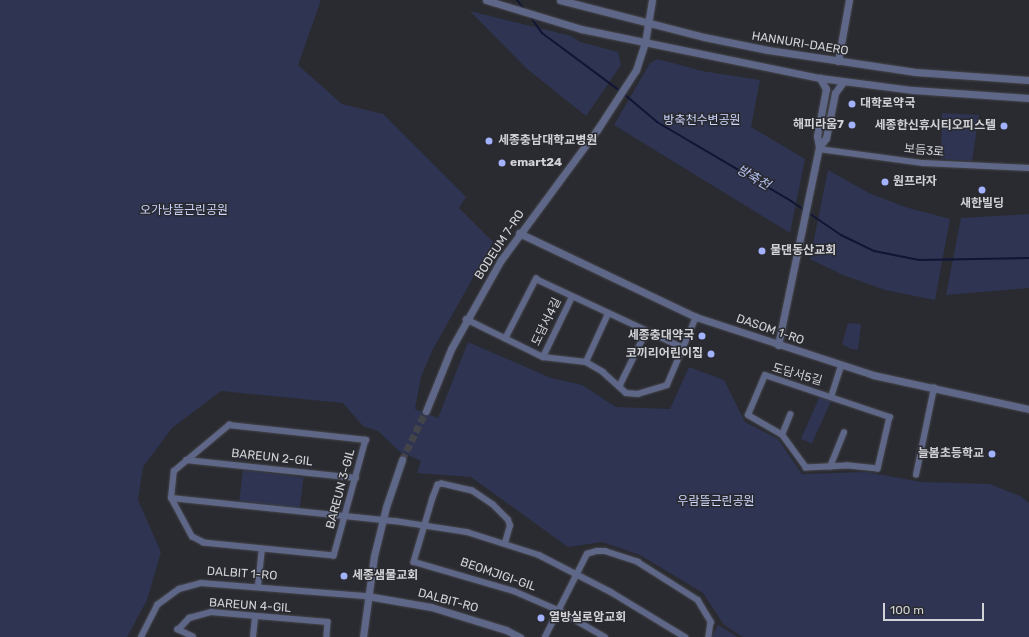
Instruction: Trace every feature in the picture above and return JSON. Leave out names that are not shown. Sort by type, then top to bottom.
[{"type":"street","points":[[486,0],[581,29],[820,78],[843,82],[1029,98]]},
{"type":"street","name":"HANNURI-DAERO","points":[[560,0],[648,26],[768,50],[838,61],[966,77],[1029,80]]},
{"type":"street","points":[[645,43],[652,0]]},
{"type":"street","points":[[838,61],[849,0]]},
{"type":"street","name":"BODEUM 7-RO","points":[[426,411],[450,349],[466,319],[519,233],[614,105],[636,70],[645,43]]},
{"type":"street","points":[[778,345],[819,148],[817,136],[826,89],[820,78]]},
{"type":"street","points":[[819,148],[826,138],[835,93],[843,82]]},
{"type":"street","name":"보듬3로","points":[[819,148],[924,163],[1029,168]]},
{"type":"street","name":"DASOM 1-RO","points":[[519,233],[696,317],[841,366],[1029,408]]},
{"type":"street","name":"도담서4길","points":[[505,339],[536,279],[646,332],[682,347]]},
{"type":"street","name":"도담서4길","points":[[542,357],[572,297]]},
{"type":"street","points":[[586,362],[608,314]]},
{"type":"street","name":"도담서4길","points":[[466,319],[542,357],[586,362],[603,372],[626,393],[638,394],[667,385],[696,317]]},
{"type":"street","points":[[619,387],[646,332]]},
{"type":"street","name":"도담서5길","points":[[831,397],[841,366]]},
{"type":"street","name":"도담서5길","points":[[765,375],[831,397],[890,417],[878,469],[830,466],[806,468],[782,435],[748,415],[765,375]]},
{"type":"street","points":[[916,475],[934,388]]},
{"type":"street","points":[[782,435],[790,415]]},
{"type":"street","name":"BAREUN 3-GIL","points":[[171,498],[174,506],[198,541],[262,550],[334,556],[366,440],[228,425],[186,460]]},
{"type":"street","points":[[830,466],[844,433]]},
{"type":"street","points":[[186,460],[174,471],[171,498],[344,518],[424,525],[467,532],[539,555],[578,573],[685,637]]},
{"type":"street","name":"BAREUN 2-GIL","points":[[186,460],[356,478]]},
{"type":"street","points":[[363,637],[368,596],[383,521],[402,460]]},
{"type":"street","name":"BEOMJIGI-GIL","points":[[505,543],[510,526],[508,520],[478,494],[460,487],[438,485],[424,525],[414,562],[492,582],[558,610],[605,637]]},
{"type":"street","points":[[258,586],[262,550]]},
{"type":"street","points":[[545,637],[587,554],[597,551],[605,551],[638,562],[698,600],[711,622],[709,637]]},
{"type":"street","name":"DALBIT 1-RO","points":[[140,637],[157,605],[179,589],[209,582],[368,596]]},
{"type":"street","name":"DALBIT-RO","points":[[368,596],[431,607],[482,622],[520,637]]},
{"type":"street","name":"BAREUN 4-GIL","points":[[193,637],[178,630],[189,618],[210,612],[328,622],[327,637]]},
{"type":"street","points":[[253,637],[255,617]]},
{"type":"green space","name":"오가낭뜰근린공원","points":[[0,0],[321,0],[298,65],[342,104],[383,114],[466,197],[459,208],[493,242],[432,351],[421,377],[415,409],[438,418],[468,342],[551,378],[582,385],[616,407],[670,409],[689,367],[724,380],[745,422],[778,439],[802,474],[866,472],[922,482],[990,484],[1020,496],[1029,503],[1029,637],[743,637],[724,625],[703,593],[640,555],[602,542],[568,547],[471,477],[417,473],[421,461],[399,451],[378,431],[363,426],[343,403],[221,391],[172,428],[143,467],[138,500],[161,552],[147,600],[127,637],[0,637]]},
{"type":"green space","points":[[470,11],[571,36],[580,42],[618,52],[621,65],[586,116],[526,68]]},
{"type":"green space","name":"방축천수변공원","points":[[658,59],[702,71],[760,80],[751,127],[805,159],[790,233],[614,125],[650,63]]},
{"type":"green space","points":[[942,113],[979,115],[972,161],[941,159]]},
{"type":"green space","points":[[828,170],[869,193],[905,207],[950,219],[935,300],[885,290],[843,275],[810,259]]},
{"type":"green space","points":[[1029,214],[1029,288],[946,295],[961,218]]},
{"type":"green space","points":[[848,323],[860,324],[861,326],[858,350],[851,349],[842,344]]},
{"type":"green space","points":[[820,396],[831,401],[812,444],[801,439]]},
{"type":"green space","points":[[243,470],[304,477],[300,508],[239,501]]},
{"type":"green space","points":[[718,625],[738,637],[712,637]]},
{"type":"waterway","name":"방축천","points":[[517,0],[524,9]]},
{"type":"waterway","name":"방축천","points":[[529,15],[542,33],[620,91]]},
{"type":"waterway","name":"방축천","points":[[624,94],[657,122],[791,201],[841,235],[874,251],[919,260],[1029,258]]},
{"type":"tunnel","points":[[402,460],[426,411]]},
{"type":"place","name":"대학로약국","points":[[852,104]]},
{"type":"place","name":"해피라움7","points":[[852,125]]},
{"type":"place","name":"세종한신휴시티오피스텔","points":[[1004,126]]},
{"type":"place","name":"세종충남대학교병원","points":[[489,141]]},
{"type":"place","name":"emart24","points":[[502,163]]},
{"type":"place","name":"원프라자","points":[[885,182]]},
{"type":"place","name":"새한빌딩","points":[[982,190]]},
{"type":"place","name":"물댄동산교회","points":[[762,251]]},
{"type":"place","name":"세종충대약국","points":[[702,336]]},
{"type":"place","name":"코끼리어린이집","points":[[711,354]]},
{"type":"place","name":"늘봄초등학교","points":[[992,454]]},
{"type":"place","name":"세종샘물교회","points":[[344,576]]},
{"type":"place","name":"열방실로암교회","points":[[541,618]]},
{"type":"park label","name":"우람뜰근린공원","points":[[716,502]]}]
